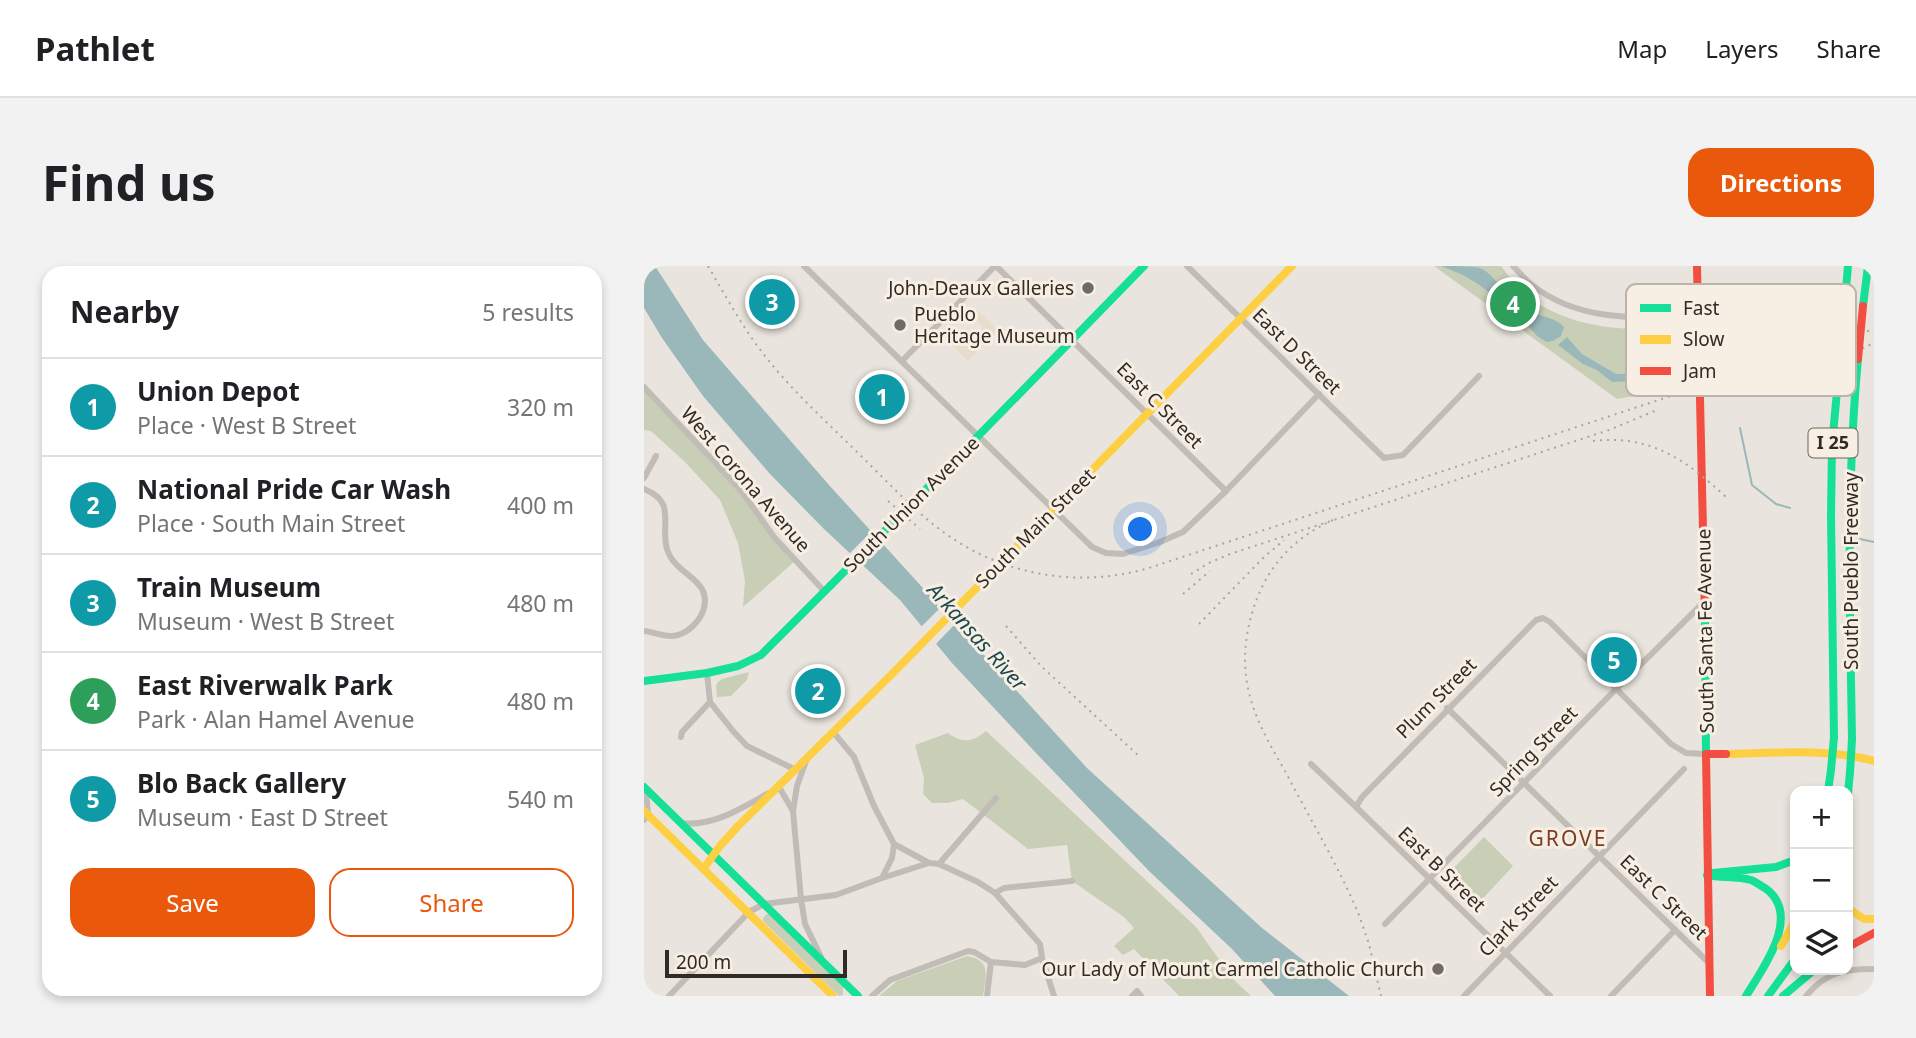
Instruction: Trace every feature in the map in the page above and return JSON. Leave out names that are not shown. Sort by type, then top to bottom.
[{"type":"main road","name":"South Union Avenue","points":[[644,681],[707,673],[738,666],[761,655],[1144,266]]},
{"type":"main road","name":"South Main Street","points":[[704,868],[742,822],[834,733],[1292,266]]},
{"type":"main road","name":"South Santa Fe Avenue","points":[[1697,266],[1697,284]]},
{"type":"main road","name":"South Pueblo Freeway","points":[[1846,284],[1848,266]]},
{"type":"main road","name":"South Pueblo Freeway","points":[[1856,384],[1868,266]]},
{"type":"main road","name":"South Santa Fe Avenue","points":[[1700,396],[1710,996]]},
{"type":"main road","name":"South Pueblo Freeway","points":[[1829,786],[1834,737],[1830,516],[1837,396]]},
{"type":"main road","name":"South Pueblo Freeway","points":[[1849,786],[1852,739],[1849,539],[1855,396]]},
{"type":"main road","points":[[1706,754],[1823,753],[1853,755],[1874,761]]},
{"type":"main road","points":[[645,788],[859,996]]},
{"type":"main road","points":[[645,815],[704,868],[833,996]]},
{"type":"main road","points":[[1707,875],[1735,870],[1776,868],[1790,862]]},
{"type":"main road","points":[[1707,875],[1754,881],[1767,889],[1780,909],[1782,922],[1776,946],[1746,996]]},
{"type":"main road","points":[[1853,911],[1864,919],[1874,919]]},
{"type":"main road","points":[[1746,996],[1776,956],[1790,930]]},
{"type":"main road","points":[[1853,944],[1874,933]]},
{"type":"main road","points":[[1768,996],[1790,966]]},
{"type":"main road","points":[[1783,996],[1808,975]]},
{"type":"street","points":[[804,266],[1092,547],[1106,553],[1123,554],[1183,532],[1319,394]]},
{"type":"street","points":[[902,361],[995,266]]},
{"type":"street","name":"East C Street","points":[[995,266],[1226,491]]},
{"type":"street","name":"East D Street","points":[[1187,266],[1384,458],[1403,455],[1479,376]]},
{"type":"street","points":[[1513,266],[1532,285],[1572,308],[1595,314],[1626,317]]},
{"type":"street","name":"West Corona Avenue","points":[[644,387],[722,470],[774,537],[828,588]]},
{"type":"street","points":[[644,478],[656,456]]},
{"type":"street","points":[[644,489],[662,500],[666,510],[664,535],[667,552],[679,569],[702,588],[705,598],[698,621],[686,632],[673,636],[644,631]]},
{"type":"street","name":"Spring Street","points":[[1385,924],[1705,601]]},
{"type":"street","name":"Plum Street","points":[[1356,807],[1362,797],[1447,708],[1536,620],[1543,618],[1550,622],[1616,689]]},
{"type":"street","points":[[707,673],[710,702],[747,746],[796,771]]},
{"type":"street","points":[[1616,689],[1676,748],[1690,754],[1706,754]]},
{"type":"street","points":[[681,737],[682,732],[710,702]]},
{"type":"street","name":"East C Street","points":[[1447,708],[1709,963]]},
{"type":"street","points":[[834,733],[854,757],[874,806],[894,844],[995,893],[1040,944],[1054,996]]},
{"type":"street","points":[[807,759],[797,786],[793,811],[805,924],[822,959]]},
{"type":"street","name":"East B Street","points":[[1311,764],[1550,996]]},
{"type":"street","name":"Clark Street","points":[[1464,996],[1684,769]]},
{"type":"street","points":[[645,788],[645,815]]},
{"type":"street","points":[[778,788],[793,811]]},
{"type":"street","name":"South Main Street","points":[[680,823],[702,824],[728,815],[778,788]]},
{"type":"street","points":[[939,864],[996,798]]},
{"type":"street","points":[[882,878],[892,858],[894,844]]},
{"type":"street","points":[[669,996],[749,912],[764,904],[836,895],[929,863]]},
{"type":"street","points":[[995,893],[1004,888],[1072,881]]},
{"type":"street","points":[[1611,996],[1675,930]]},
{"type":"street","points":[[872,996],[890,980],[968,951],[991,962],[1025,965],[1042,958]]},
{"type":"street","points":[[987,996],[991,962]]},
{"type":"street","points":[[1806,996],[1825,977],[1852,970],[1874,970]]},
{"type":"street","points":[[1132,996],[1137,991],[1141,996]]},
{"type":"green space","points":[[1434,266],[1501,266],[1518,287],[1544,307],[1575,320],[1626,329],[1626,396],[1634,396],[1617,399]]},
{"type":"green space","points":[[644,387],[722,470],[795,561],[743,607],[745,581],[738,543],[720,500],[685,462],[651,431],[644,430]]},
{"type":"green space","points":[[749,672],[747,680],[731,696],[717,697],[716,686],[722,679]]},
{"type":"green space","points":[[986,731],[1196,927],[1233,979],[1251,996],[1179,996],[1134,949],[1123,955],[1114,946],[1134,928],[1124,917],[1072,881],[1067,845],[1028,849],[963,799],[932,803],[923,794],[924,778],[915,745],[948,733],[963,740],[977,738]]},
{"type":"green space","points":[[1484,837],[1513,866],[1475,907],[1444,878]]},
{"type":"green space","points":[[767,914],[843,986],[843,995],[839,996],[763,921]]},
{"type":"green space","points":[[967,956],[980,961],[986,970],[983,996],[879,996],[897,981]]},
{"type":"shaded area","points":[[977,310],[998,330],[968,361],[943,337],[948,332],[958,342],[966,338],[970,342],[983,327],[971,315]]},
{"type":"water","points":[[644,266],[655,266],[703,340],[829,485],[1087,768],[1262,928],[1349,996],[1275,996],[1232,949],[1149,871],[952,663],[900,600],[770,474],[703,396],[644,308]]},
{"type":"water","points":[[1441,266],[1480,268],[1495,280],[1519,307],[1549,318],[1564,327],[1561,336],[1547,342],[1538,337],[1526,324],[1506,312],[1491,294],[1478,284]]},
{"type":"water","points":[[1567,337],[1582,354],[1616,374],[1626,373],[1626,382],[1612,382],[1558,345]]},
{"type":"pier","points":[[874,529],[885,541],[860,567],[847,556]]},
{"type":"pier","points":[[943,605],[958,621],[934,646],[919,629]]},
{"type":"waterway","points":[[1740,428],[1752,485],[1776,504],[1790,508]]},
{"type":"waterway","points":[[1860,539],[1874,542]]},
{"type":"railway","points":[[708,266],[742,323],[776,369],[920,514],[965,546],[989,558],[1041,574],[1095,577],[1149,568],[1671,396]]},
{"type":"railway","points":[[1856,335],[1874,329]]},
{"type":"railway","points":[[1856,351],[1874,343]]},
{"type":"railway","points":[[1191,574],[1230,554],[1609,430],[1657,410]]},
{"type":"railway","points":[[1593,441],[1633,442],[1667,453],[1697,472],[1726,497]]},
{"type":"railway","points":[[888,501],[920,529]]},
{"type":"railway","points":[[1333,520],[1300,540],[1282,557],[1267,577],[1249,625],[1245,650],[1246,676],[1254,710],[1263,731],[1351,896],[1369,944],[1381,996]]},
{"type":"railway","points":[[1199,624],[1284,540]]},
{"type":"railway","points":[[1183,594],[1210,571]]},
{"type":"railway","points":[[1006,626],[1042,667],[1139,756]]},
{"type":"traffic: fast","points":[[941,474],[1144,266]]},
{"type":"traffic: fast","points":[[1846,284],[1848,266]]},
{"type":"traffic: fast","points":[[1863,306],[1868,266]]},
{"type":"traffic: fast","points":[[1856,383],[1858,359]]},
{"type":"traffic: fast","points":[[1834,737],[1831,516],[1832,445],[1837,396]]},
{"type":"traffic: fast","points":[[1852,739],[1850,502],[1855,396]]},
{"type":"traffic: fast","points":[[831,585],[941,474]]},
{"type":"traffic: fast","points":[[644,681],[707,673],[738,666],[761,655],[831,585]]},
{"type":"traffic: fast","points":[[1705,618],[1706,754]]},
{"type":"traffic: fast","points":[[1831,770],[1834,737]]},
{"type":"traffic: fast","points":[[1850,772],[1852,739]]},
{"type":"traffic: fast","points":[[1829,786],[1831,770]]},
{"type":"traffic: fast","points":[[1849,786],[1850,772]]},
{"type":"traffic: fast","points":[[644,787],[858,996]]},
{"type":"traffic: fast","points":[[1713,873],[1776,867],[1790,862]]},
{"type":"traffic: fast","points":[[1707,875],[1751,880],[1765,888],[1776,899],[1780,912],[1776,942],[1746,996]]},
{"type":"traffic: fast","points":[[1768,996],[1790,966]]},
{"type":"traffic: fast","points":[[1783,996],[1808,975]]},
{"type":"traffic: slow","points":[[1092,470],[1292,266]]},
{"type":"traffic: slow","points":[[893,673],[1092,470]]},
{"type":"traffic: slow","points":[[704,868],[738,826],[893,673]]},
{"type":"traffic: slow","points":[[1726,754],[1819,753],[1874,761]]},
{"type":"traffic: slow","points":[[644,811],[833,996]]},
{"type":"traffic: slow","points":[[1853,911],[1864,919],[1874,919]]},
{"type":"traffic: slow","points":[[1781,946],[1790,930]]},
{"type":"traffic: jam","points":[[1697,266],[1697,284]]},
{"type":"traffic: jam","points":[[1858,359],[1863,306]]},
{"type":"traffic: jam","points":[[1700,396],[1705,618]]},
{"type":"traffic: jam","points":[[1710,996],[1706,754],[1726,754]]},
{"type":"traffic: jam","points":[[1853,944],[1874,933]]},
{"type":"place","name":"John-Deaux Galleries","points":[[1088,288]]},
{"type":"place","name":"Train Museum","points":[[772,302]]},
{"type":"place","name":"East Riverwalk Park","points":[[1513,304]]},
{"type":"place","name":"Pueblo Heritage Museum","points":[[900,325]]},
{"type":"place","name":"Union Depot","points":[[882,397]]},
{"type":"place","name":"Blo Back Gallery","points":[[1614,660]]},
{"type":"place","name":"National Pride Car Wash","points":[[818,691]]},
{"type":"place","name":"Our Lady of Mount Carmel Catholic Church","points":[[1438,969]]},
{"type":"district","name":"GROVE","points":[[1568,839]]},
{"type":"water label","name":"Arkansas River","points":[[977,637]]}]
